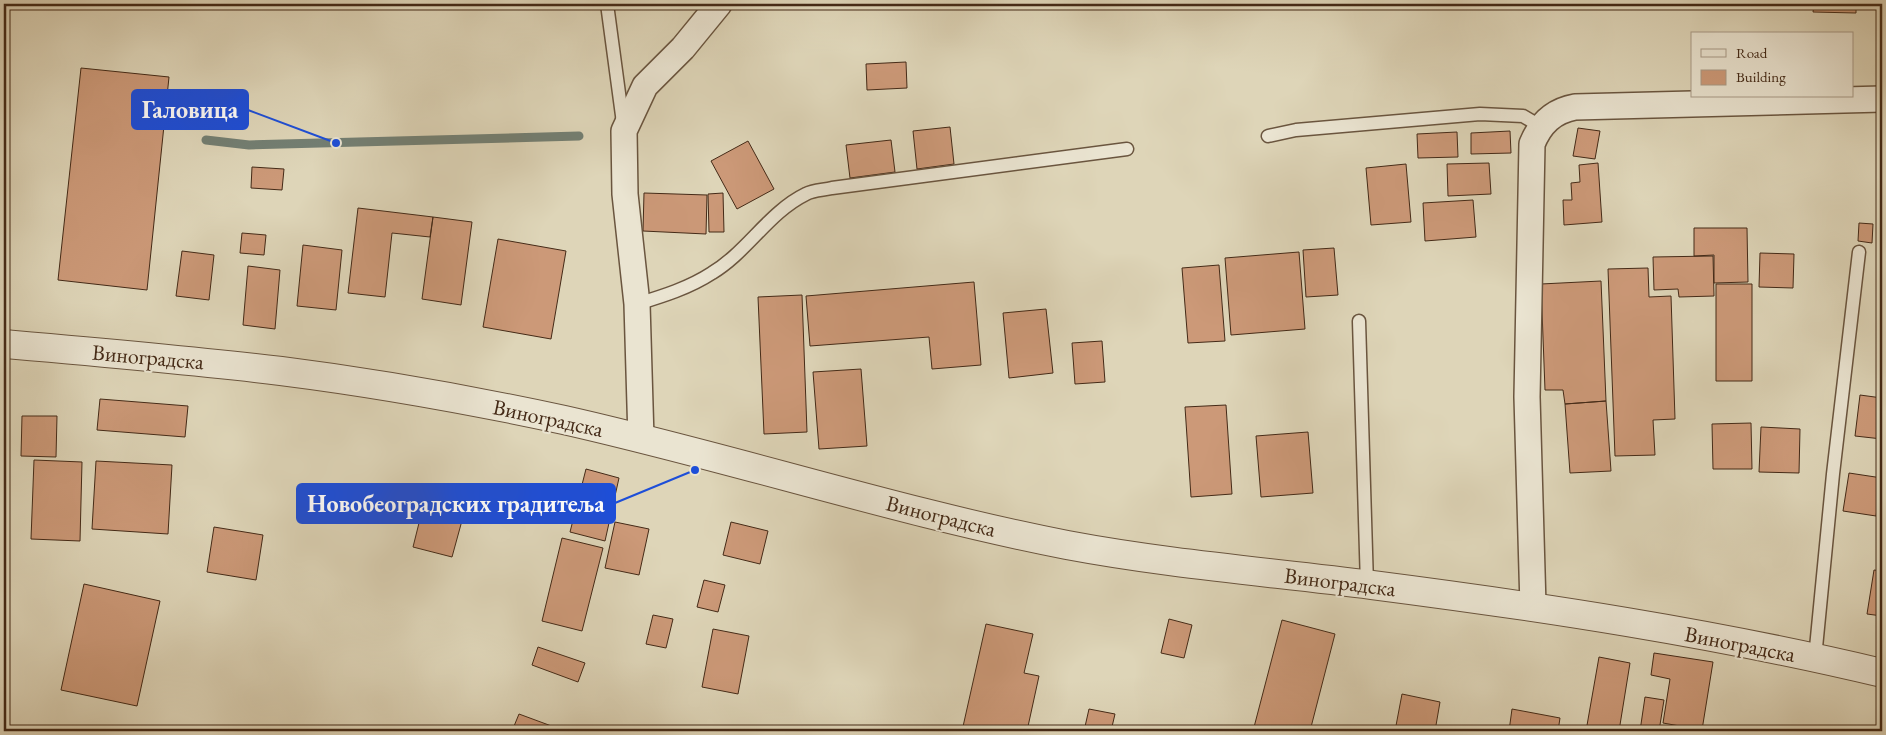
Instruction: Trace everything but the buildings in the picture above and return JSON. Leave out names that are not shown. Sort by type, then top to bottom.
[{"type":"street","points":[[641,439],[638,304],[625,194],[624,131],[646,86],[683,48],[719,4]]},
{"type":"street","points":[[1532,606],[1528,387],[1532,144],[1540,126],[1563,109],[1575,107],[1882,99]]},
{"type":"street","name":"Виноградска","points":[[4,344],[284,372],[420,392],[561,420],[641,439],[1016,535],[1157,559],[1532,606],[1815,658],[1882,673]]},
{"type":"lane","points":[[607,4],[624,131]]},
{"type":"lane","points":[[1268,136],[1306,129],[1480,114],[1523,116],[1540,126]]},
{"type":"lane","points":[[638,304],[680,290],[713,273],[752,240],[786,206],[807,193],[832,188],[1127,149]]},
{"type":"lane","points":[[1815,658],[1832,474],[1859,252]]},
{"type":"lane","points":[[1359,321],[1367,585]]},
{"type":"waterway","points":[[206,140],[249,145],[579,136]]},
{"type":"place","name":"Галовица","points":[[336,143]]},
{"type":"place","name":"Новобеоградских градитеља","points":[[695,470]]}]
